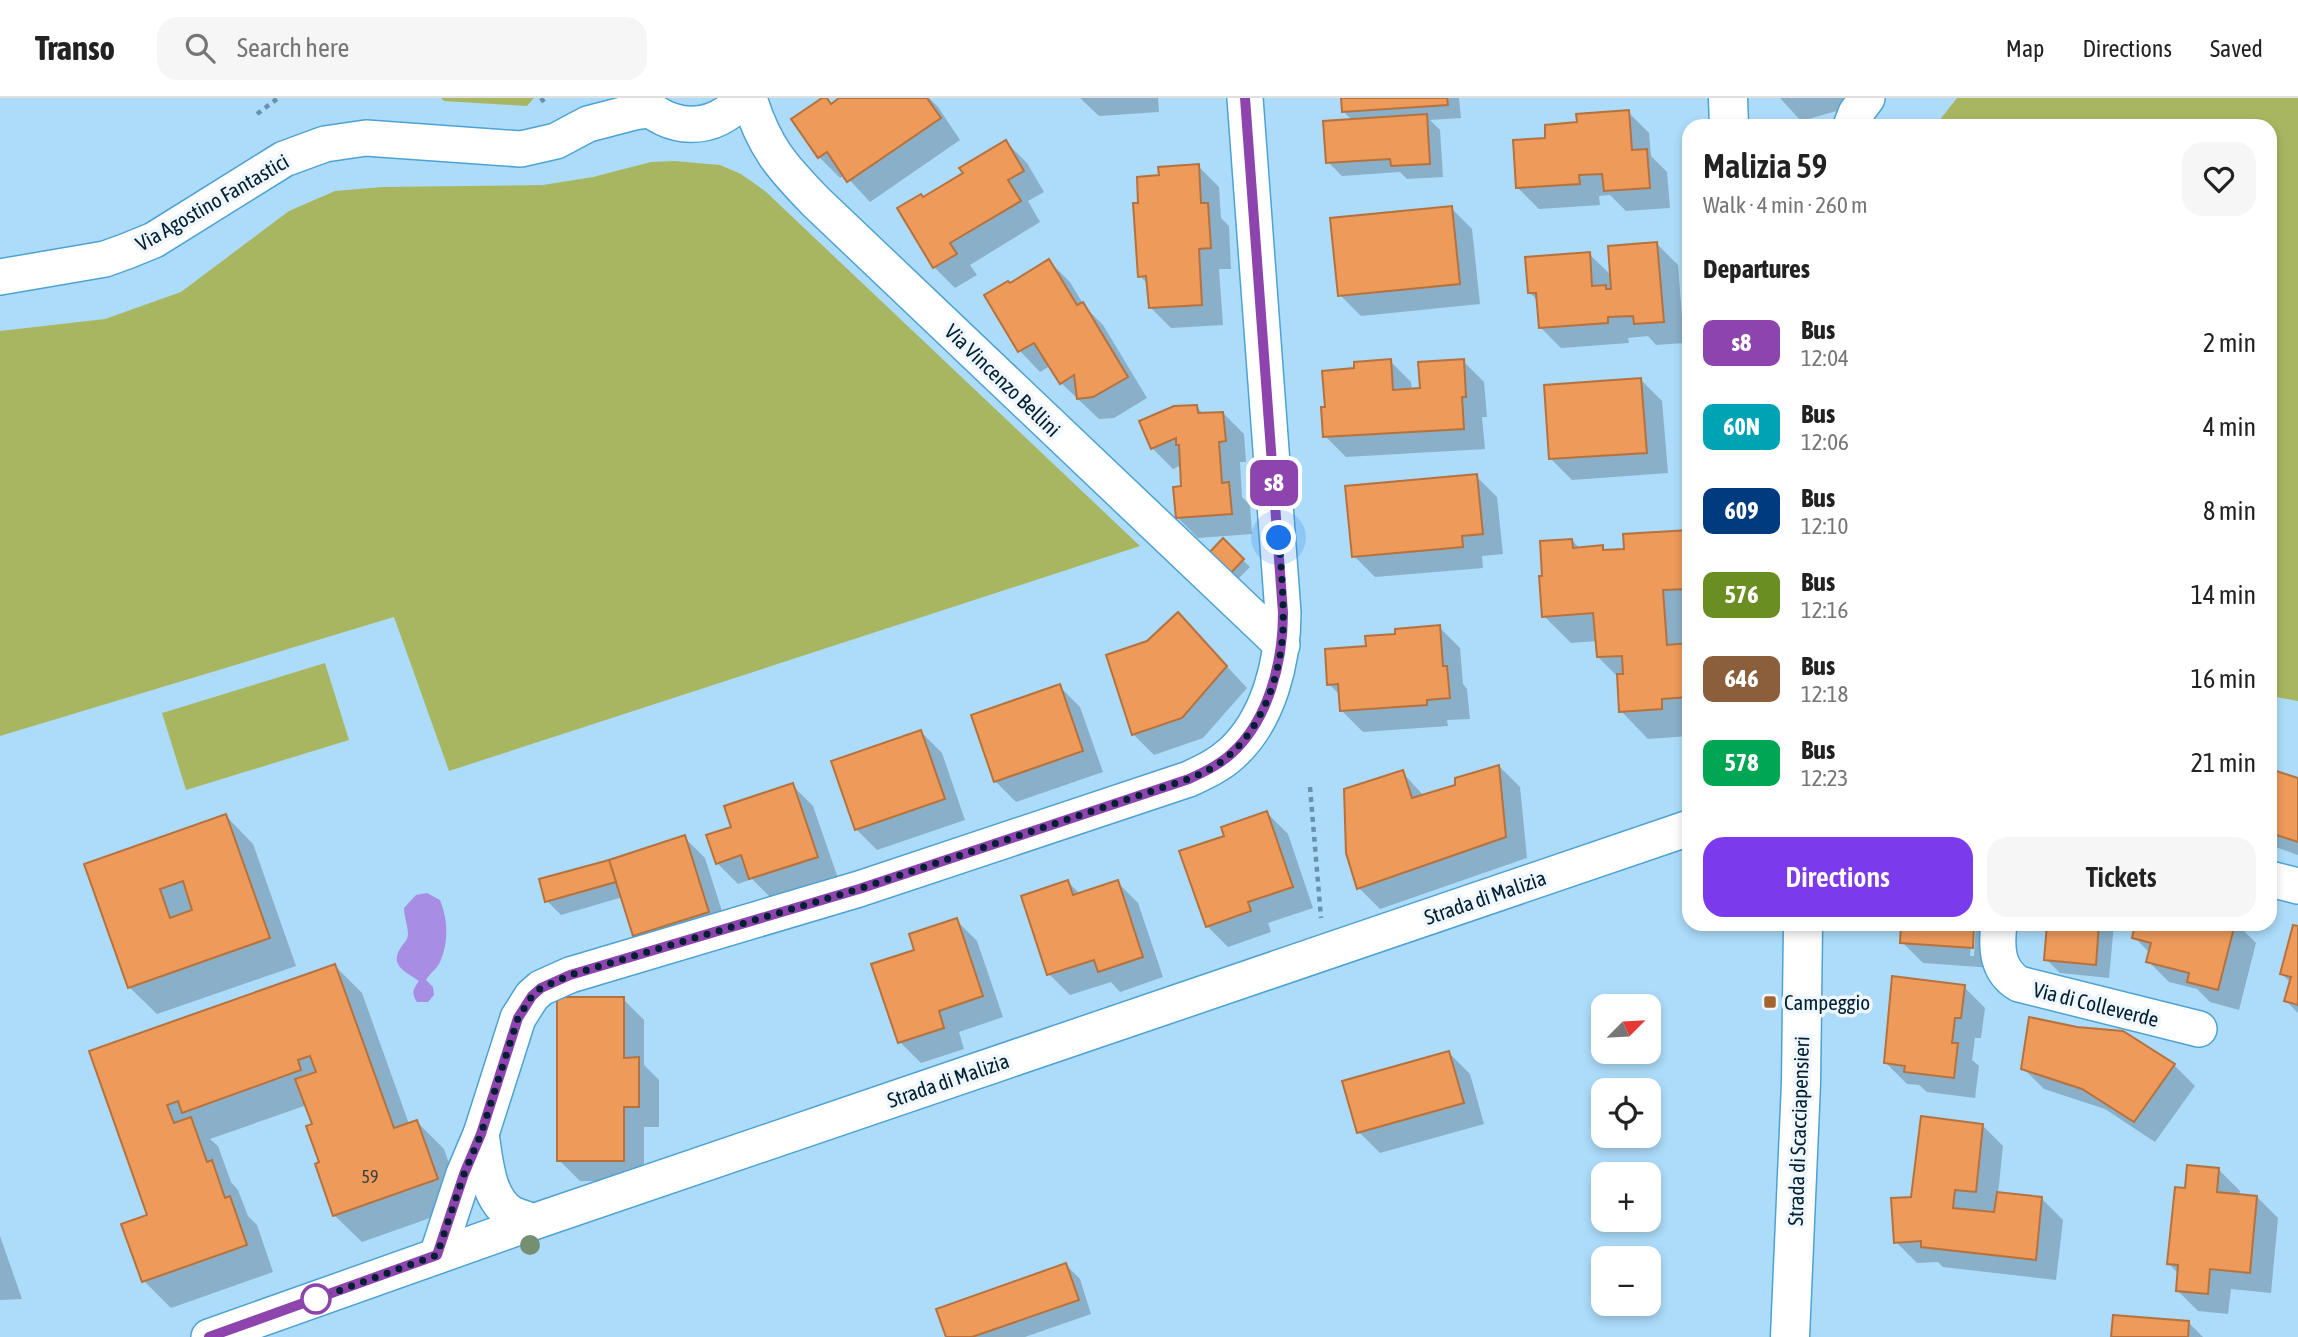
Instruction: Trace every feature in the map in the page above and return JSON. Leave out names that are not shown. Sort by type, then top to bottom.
[{"type":"street","points":[[643,104],[669,121],[691,125],[714,121],[733,111],[744,98]]},
{"type":"street","name":"Via Vincenzo Bellini","points":[[750,98],[766,144],[794,180],[1282,645]]},
{"type":"street","points":[[437,1255],[464,1174],[481,1134],[513,1031],[524,1007],[541,988],[570,975],[872,884],[1206,771],[1232,754],[1256,721],[1273,682],[1282,645],[1283,591],[1245,98]]},
{"type":"street","points":[[1728,98],[1729,119]]},
{"type":"street","points":[[1854,119],[1867,98]]},
{"type":"street","name":"Via Agostino Fantastici","points":[[0,277],[105,259],[154,240],[284,159],[326,144],[366,138],[521,149],[556,141],[598,111],[634,112],[643,104]]},
{"type":"street","name":"Strada di Malizia","points":[[209,1337],[437,1255],[1682,830]]},
{"type":"street","points":[[2277,880],[2298,886]]},
{"type":"street","name":"Strada di Scacciapensieri","points":[[1790,1337],[1801,1083],[1804,931]]},
{"type":"street","name":"Via di Colleverde","points":[[1998,931],[1997,952],[2002,966],[2010,979],[2019,984],[2199,1029]]},
{"type":"street","points":[[481,1134],[486,1165],[497,1198],[513,1214],[533,1222]]},
{"type":"path","points":[[257,114],[278,98]]},
{"type":"path","points":[[1310,787],[1321,917]]},
{"type":"green space","points":[[441,98],[534,98],[527,106],[444,101]]},
{"type":"green space","points":[[1957,98],[2298,98],[2298,701],[2277,697],[2277,119],[1940,119]]},
{"type":"green space","points":[[651,162],[720,165],[741,174],[765,191],[1140,546],[449,771],[394,617],[0,736],[0,331],[105,319],[181,292],[289,211],[335,191],[382,187],[543,185],[593,177]]},
{"type":"green space","points":[[325,663],[349,740],[186,790],[162,713]]},
{"type":"shaded area","points":[[427,893],[440,900],[445,915],[446,939],[440,962],[426,980],[433,987],[434,995],[428,1002],[417,1002],[414,991],[419,981],[401,968],[397,955],[408,935],[404,908],[416,895]]},
{"type":"building","points":[[822,98],[827,98],[831,104],[839,98],[927,98],[941,118],[847,182],[827,152],[818,158],[791,119]]},
{"type":"building","points":[[1341,98],[1447,98],[1448,105],[1342,112]]},
{"type":"building","points":[[1629,110],[1632,150],[1647,149],[1650,188],[1604,191],[1602,174],[1579,175],[1580,184],[1516,188],[1513,140],[1545,138],[1545,125],[1577,122],[1576,114]]},
{"type":"building","points":[[1427,114],[1430,164],[1391,166],[1390,159],[1326,163],[1323,121]]},
{"type":"building","points":[[1006,140],[1024,171],[1008,180],[1021,201],[950,243],[957,254],[933,268],[897,208],[921,194],[923,197],[963,173],[959,168]]},
{"type":"building","points":[[1199,164],[1201,203],[1208,203],[1211,248],[1199,249],[1202,305],[1149,308],[1146,276],[1138,277],[1133,203],[1138,203],[1137,177],[1159,175],[1158,167]]},
{"type":"building","points":[[1452,206],[1460,284],[1338,296],[1330,218]]},
{"type":"building","points":[[1657,242],[1664,322],[1634,324],[1633,316],[1608,317],[1608,323],[1539,328],[1536,293],[1528,293],[1525,257],[1590,252],[1592,286],[1606,285],[1606,289],[1611,289],[1608,246]]},
{"type":"building","points":[[1049,259],[1077,305],[1083,302],[1128,377],[1093,397],[1077,399],[1074,375],[1060,384],[1034,343],[1018,352],[984,295]]},
{"type":"building","points":[[1391,359],[1393,390],[1420,388],[1418,362],[1464,359],[1464,429],[1323,437],[1321,407],[1325,407],[1322,371],[1354,368],[1354,362]]},
{"type":"building","points":[[1641,378],[1647,453],[1549,459],[1544,385]]},
{"type":"building","points":[[1197,405],[1198,413],[1223,412],[1226,441],[1219,442],[1222,483],[1229,482],[1232,514],[1176,518],[1173,487],[1181,486],[1179,445],[1176,445],[1176,438],[1151,449],[1139,421],[1174,406]]},
{"type":"building","points":[[1477,474],[1483,534],[1462,536],[1463,547],[1352,557],[1345,486]]},
{"type":"building","points":[[1682,530],[1682,589],[1663,590],[1667,645],[1682,644],[1682,698],[1662,699],[1662,709],[1619,712],[1617,674],[1623,674],[1622,656],[1597,657],[1593,613],[1542,617],[1540,541],[1572,539],[1573,548],[1603,545],[1603,550],[1624,549],[1623,534]]},
{"type":"building","points":[[1223,538],[1244,559],[1228,576],[1207,555]]},
{"type":"building","points":[[1178,612],[1227,666],[1182,718],[1132,735],[1106,655],[1147,641]]},
{"type":"building","points":[[1440,625],[1443,666],[1447,666],[1450,698],[1427,700],[1427,705],[1340,711],[1338,684],[1327,685],[1325,649],[1366,646],[1365,636],[1395,634],[1395,629]]},
{"type":"building","points":[[1060,684],[1083,751],[994,782],[971,715]]},
{"type":"building","points":[[921,730],[945,799],[855,830],[831,761]]},
{"type":"building","points":[[1499,765],[1506,837],[1357,889],[1346,853],[1344,789],[1403,770],[1412,798],[1455,785],[1455,778]]},
{"type":"building","points":[[2277,771],[2298,778],[2298,842],[2277,835]]},
{"type":"building","points":[[793,783],[818,857],[749,879],[741,855],[716,864],[706,835],[731,827],[724,806]]},
{"type":"building","points":[[1267,811],[1293,887],[1248,902],[1251,911],[1206,927],[1179,851],[1224,836],[1221,827]]},
{"type":"building","points":[[226,814],[270,938],[128,988],[84,864]],"holes":[[[183,881],[192,910],[170,918],[160,889]]]},
{"type":"building","points":[[685,835],[709,912],[633,936],[609,860]]},
{"type":"building","points":[[609,860],[616,882],[545,902],[539,879]]},
{"type":"building","points":[[1068,880],[1073,895],[1118,880],[1143,957],[1098,972],[1094,960],[1047,975],[1021,896]]},
{"type":"building","points":[[957,918],[983,996],[939,1011],[944,1028],[898,1043],[871,964],[914,950],[909,934]]},
{"type":"building","points":[[2293,925],[2298,926],[2298,1005],[2284,1001],[2291,977],[2280,974]]},
{"type":"building","points":[[1901,931],[1974,931],[1973,948],[1900,943]]},
{"type":"building","points":[[2046,931],[2098,931],[2096,965],[2044,960]]},
{"type":"building","points":[[2134,931],[2233,931],[2218,990],[2187,982],[2189,973],[2146,962],[2151,943],[2132,938]]},
{"type":"building","points":[[335,964],[394,1128],[417,1120],[438,1179],[333,1216],[315,1164],[319,1162],[306,1126],[312,1124],[295,1079],[316,1072],[310,1056],[298,1060],[301,1070],[182,1113],[178,1101],[167,1105],[174,1123],[191,1117],[207,1162],[212,1160],[225,1198],[230,1196],[247,1245],[142,1282],[121,1224],[147,1215],[89,1051]]},
{"type":"building","points":[[1892,976],[1965,985],[1961,1018],[1955,1018],[1952,1043],[1958,1043],[1954,1078],[1904,1072],[1905,1066],[1884,1063]]},
{"type":"building","points":[[557,997],[624,997],[624,1058],[639,1057],[639,1107],[624,1107],[624,1161],[557,1161]]},
{"type":"building","points":[[2029,1017],[2077,1027],[2123,1031],[2175,1064],[2134,1122],[2082,1089],[2021,1069]]},
{"type":"building","points":[[1449,1051],[1464,1103],[1357,1133],[1342,1081]]},
{"type":"building","points":[[1921,1116],[1983,1124],[1976,1192],[1955,1190],[1953,1208],[1994,1212],[1997,1192],[2042,1197],[2036,1260],[1921,1247],[1921,1241],[1894,1243],[1891,1198],[1911,1197]]},
{"type":"building","points":[[2187,1165],[2219,1168],[2217,1192],[2257,1196],[2250,1273],[2210,1269],[2208,1294],[2176,1291],[2178,1265],[2167,1264],[2175,1187],[2185,1188]]},
{"type":"building","points":[[1066,1263],[1079,1300],[972,1337],[946,1337],[936,1309]]},
{"type":"building","points":[[2113,1315],[2189,1321],[2188,1337],[2111,1337]]},
{"type":"bus line","name":"s8","points":[[209,1337],[437,1255],[464,1174],[481,1134],[513,1031],[532,996],[552,981],[859,889],[1189,779],[1219,763],[1241,744],[1256,721],[1273,682],[1282,645],[1283,613],[1245,98]]},
{"type":"place","name":"Campeggio","points":[[1770,1002]]},
{"type":"route","points":[[316,1299],[437,1255],[464,1174],[481,1134],[513,1031],[532,996],[552,981],[859,889],[1189,779],[1232,754],[1249,733],[1266,701],[1282,645],[1283,591],[1279,538]]}]
